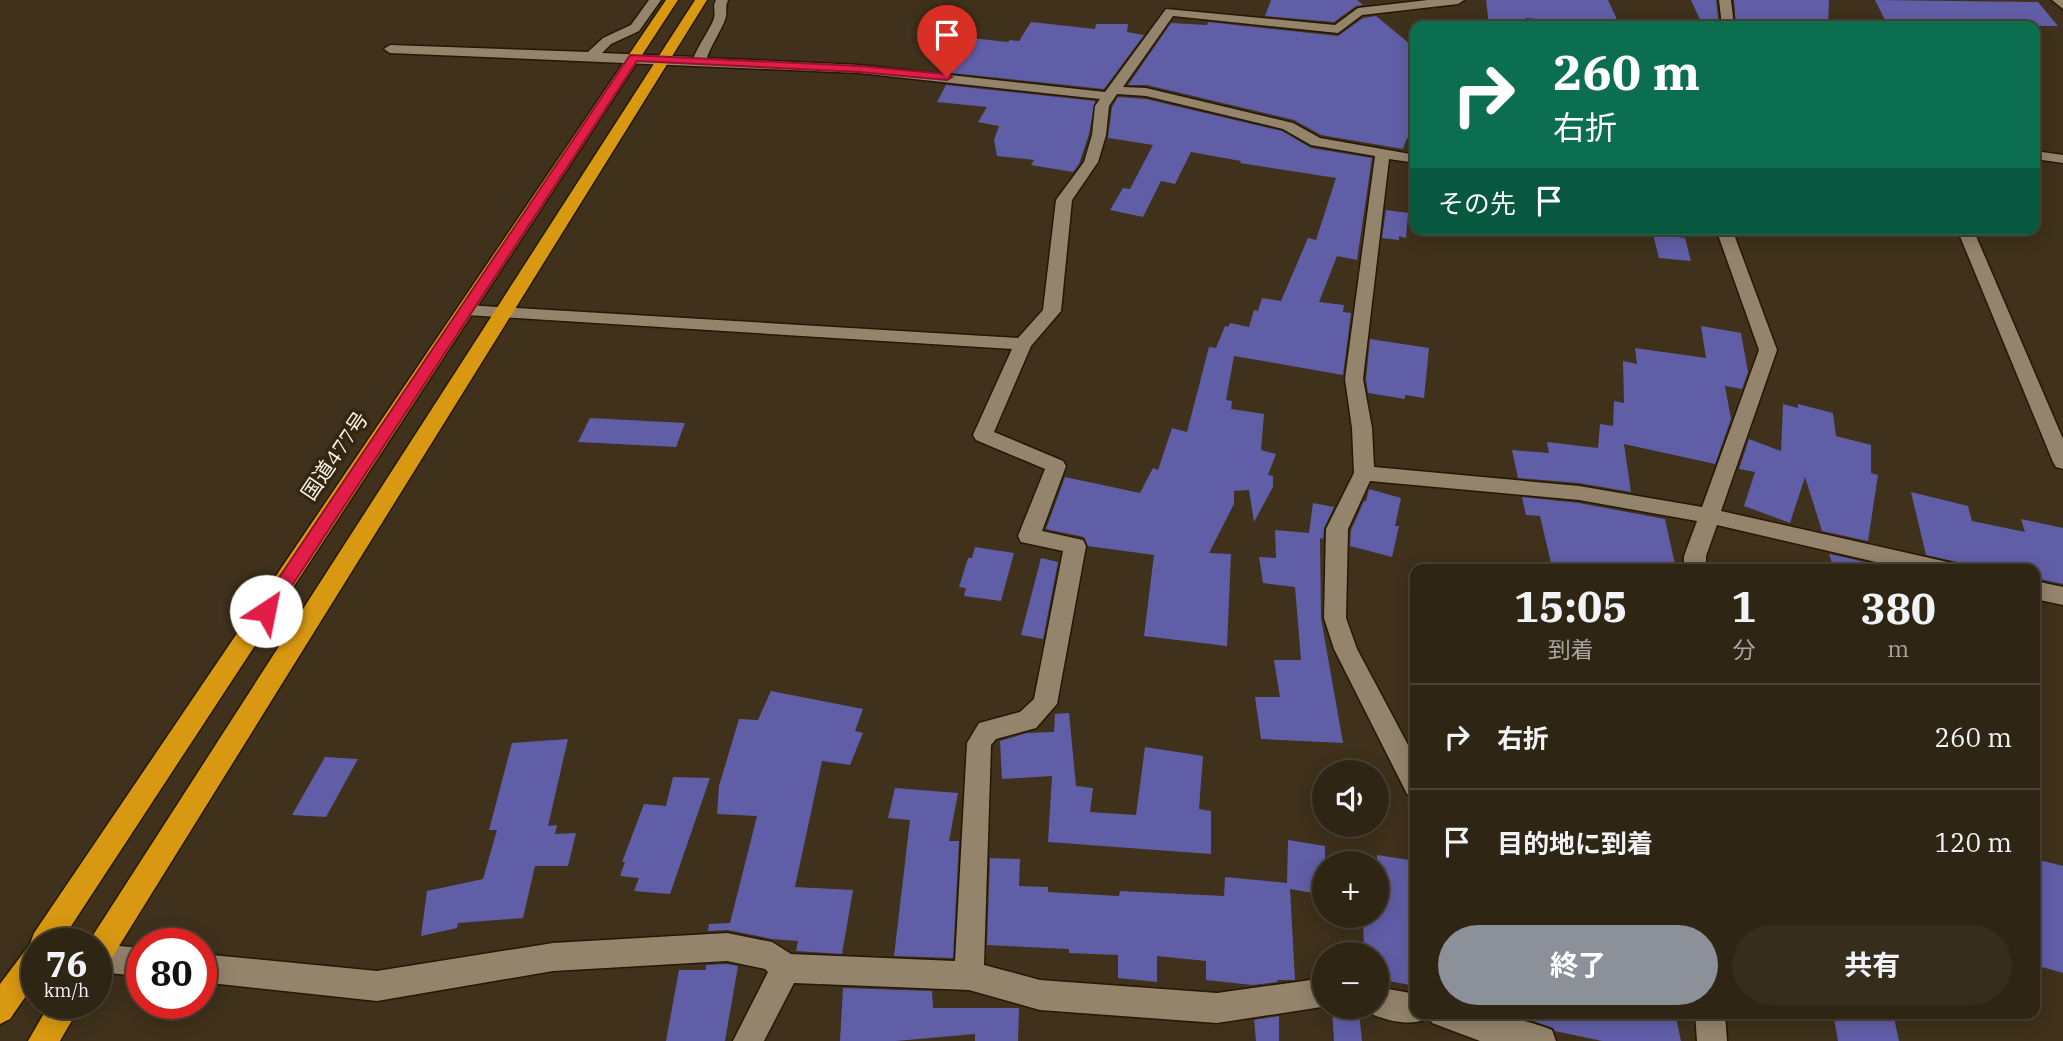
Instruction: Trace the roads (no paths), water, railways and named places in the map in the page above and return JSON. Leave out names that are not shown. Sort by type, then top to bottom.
[{"type":"highway","name":"国道477号","points":[[54,928],[672,0]]},
{"type":"highway","points":[[112,932],[701,0]]},
{"type":"highway","points":[[0,1009],[21,978]]},
{"type":"highway","points":[[43,1041],[57,1019]]},
{"type":"street","points":[[592,56],[607,41],[635,28],[655,0]]},
{"type":"street","points":[[699,61],[707,39],[720,18],[719,6],[722,0]]},
{"type":"street","points":[[969,976],[979,743],[988,730],[1027,721],[1045,704],[1075,546],[1029,536],[1056,466],[984,435],[1023,344],[1052,311],[1064,200],[1091,162],[1099,135],[1102,106],[1170,12],[1338,29],[1358,12],[1458,0]]},
{"type":"street","points":[[1726,0],[1728,21]]},
{"type":"street","points":[[2058,0],[2063,5]]},
{"type":"street","points":[[390,49],[699,61],[920,74],[1110,93],[1146,92],[1288,126],[1316,142],[1410,158]]},
{"type":"street","points":[[1384,152],[1354,379],[1362,428],[1364,473],[1337,529],[1335,618],[1346,649],[1410,774]]},
{"type":"street","points":[[2040,156],[2063,159]]},
{"type":"street","points":[[1695,564],[1695,556],[1768,350],[1726,235]]},
{"type":"street","points":[[1968,235],[2063,461]]},
{"type":"street","points":[[466,310],[1023,344]]},
{"type":"street","points":[[1364,473],[1579,493],[1711,516],[1921,564]]},
{"type":"street","points":[[2040,591],[2063,596]]},
{"type":"street","points":[[217,970],[377,986],[553,957],[727,947],[772,956],[786,968],[969,976],[1040,995],[1217,1008],[1312,995]]},
{"type":"street","points":[[748,1041],[786,968]]},
{"type":"street","points":[[1389,1004],[1410,1008]]},
{"type":"street","points":[[1463,1019],[1492,1031],[1541,1041]]},
{"type":"street","points":[[1710,1019],[1712,1041]]}]
